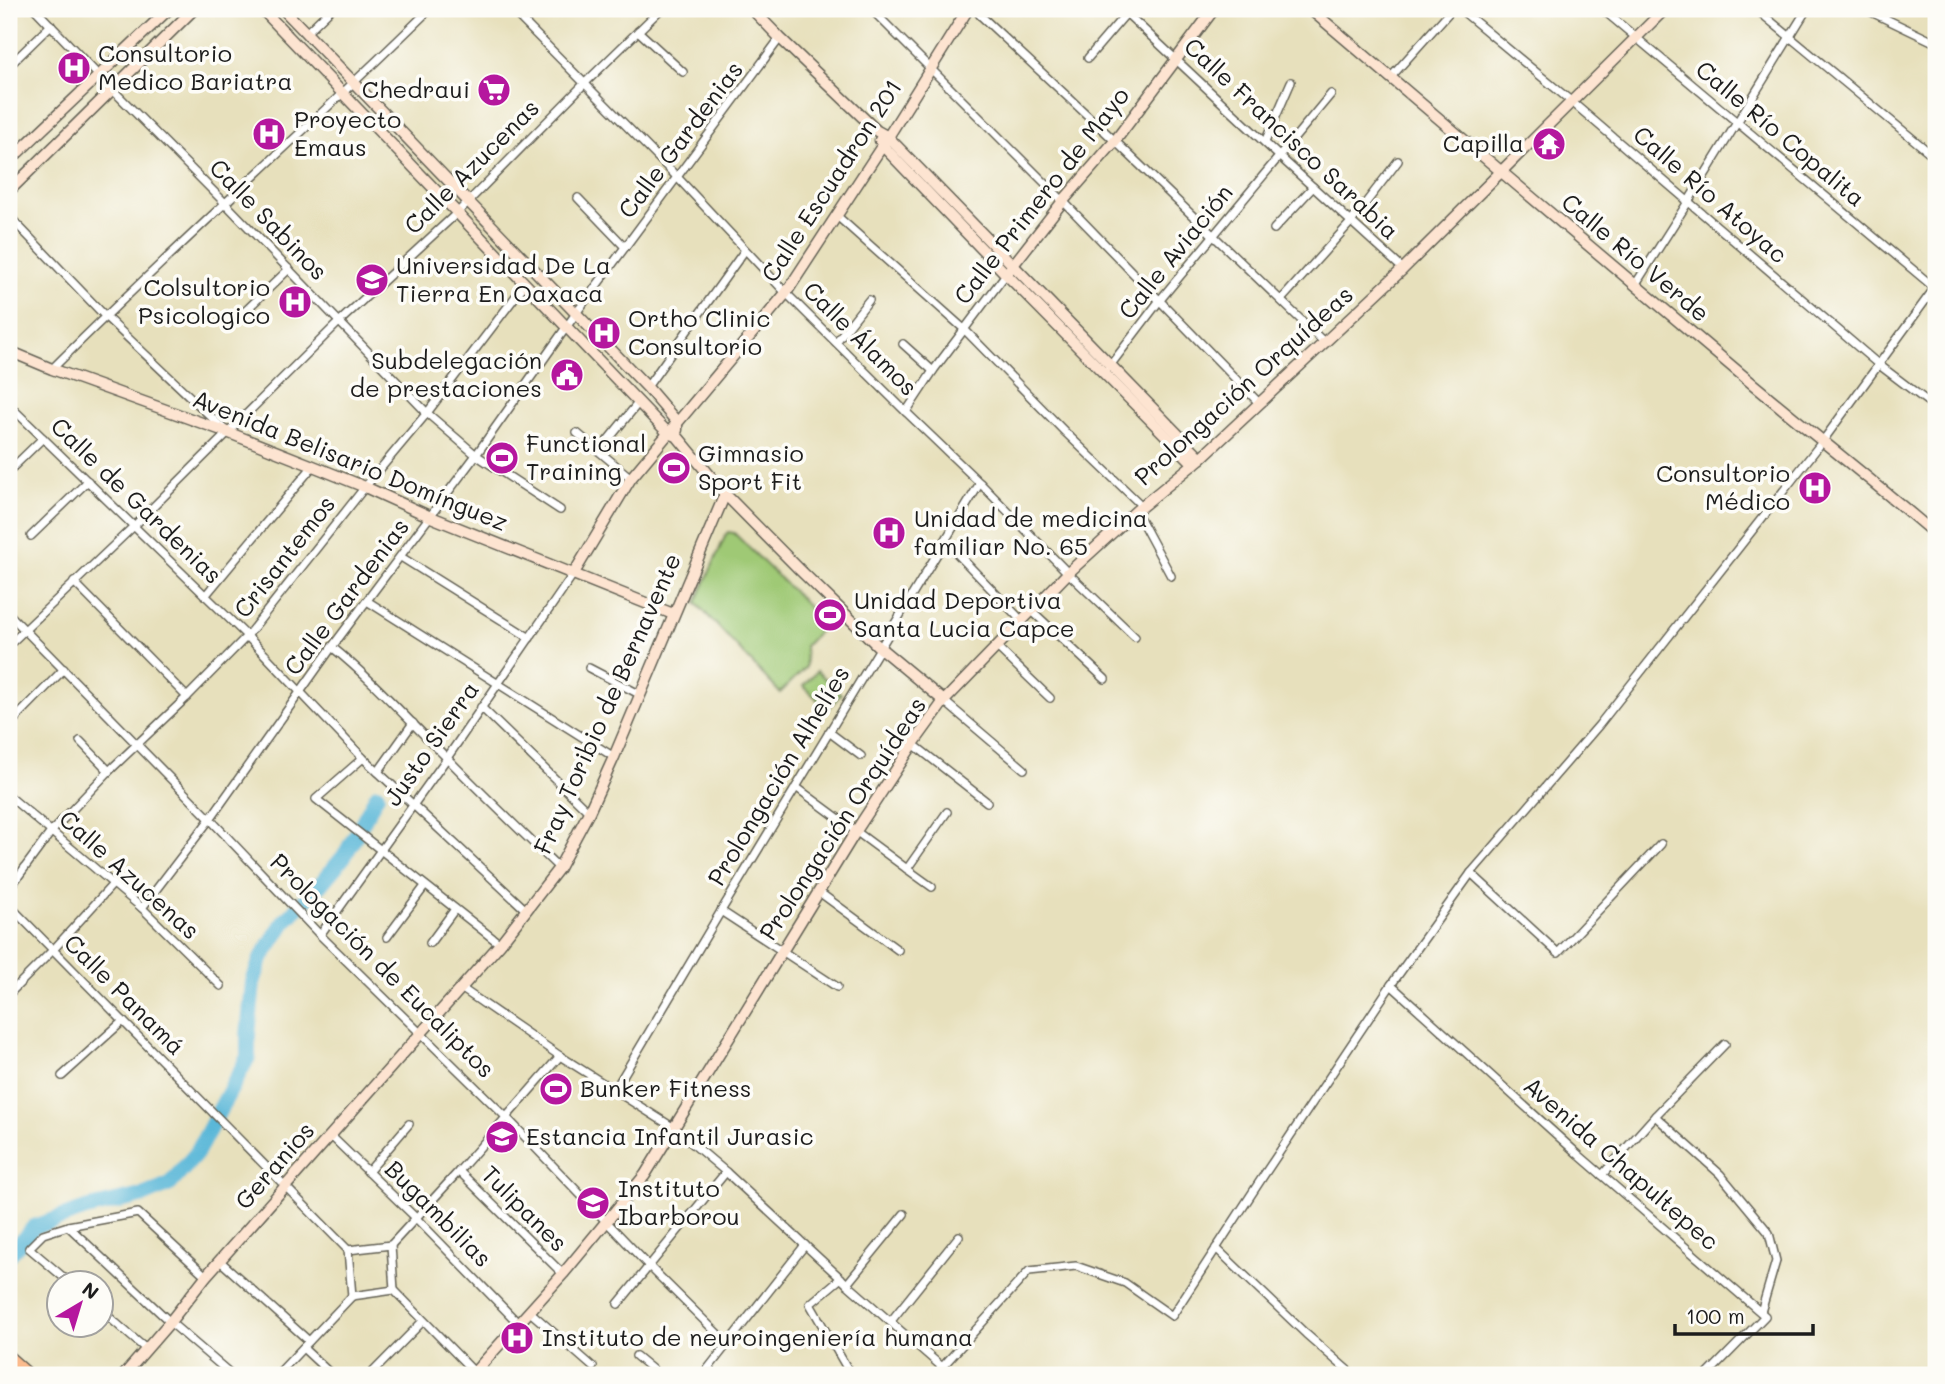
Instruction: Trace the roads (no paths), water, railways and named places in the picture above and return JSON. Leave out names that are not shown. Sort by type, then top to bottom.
[{"type":"main road","points":[[9,1358],[27,1375]]},
{"type":"street","name":"Calle Sabinos","points":[[35,9],[427,413],[476,455],[560,510]]},
{"type":"street","points":[[9,161],[169,9]]},
{"type":"street","points":[[9,191],[194,9]]},
{"type":"street","points":[[262,9],[639,402],[673,434],[725,494],[879,647],[1024,769]]},
{"type":"street","points":[[283,9],[577,312],[677,422],[673,434],[631,478],[574,573]]},
{"type":"street","points":[[306,33],[331,9]]},
{"type":"street","points":[[52,369],[430,9]]},
{"type":"street","name":"Calle Álamos","points":[[511,9],[677,177],[786,293],[1136,637]]},
{"type":"street","name":"Calle Azucenas","points":[[9,645],[134,526],[340,321],[457,213],[585,82],[661,9]]},
{"type":"street","points":[[752,9],[877,131],[1198,461]]},
{"type":"street","points":[[871,9],[1260,404]]},
{"type":"street","name":"Calle Escuadron 201","points":[[677,422],[786,293],[968,9]]},
{"type":"street","points":[[976,9],[1325,343]]},
{"type":"street","name":"Calle Primero de Mayo","points":[[906,412],[1009,269],[1115,141],[1214,9]]},
{"type":"street","name":"Calle Río Verde","points":[[1310,9],[1936,536]]},
{"type":"street","points":[[1391,77],[1452,9]]},
{"type":"street","name":"Calle Río Atoyac","points":[[1460,9],[1878,364],[1936,408]]},
{"type":"street","name":"Calle Río Copalita","points":[[1602,9],[1936,287]]},
{"type":"street","name":"Prolongación Orquídeas","points":[[474,1374],[563,1274],[645,1175],[856,831],[944,701],[1068,573],[1139,508],[1198,461],[1404,269],[1665,9]]},
{"type":"street","points":[[1756,9],[1936,158]]},
{"type":"street","points":[[1635,285],[1807,9]]},
{"type":"street","points":[[1865,9],[1936,43]]},
{"type":"street","points":[[1088,58],[1126,10]]},
{"type":"street","name":"Calle Francisco Sarabia","points":[[1126,10],[1279,156],[1404,269]]},
{"type":"street","points":[[9,66],[51,25]]},
{"type":"street","points":[[638,31],[683,72]]},
{"type":"street","name":"Calle Gardenias","points":[[142,908],[210,819],[332,647],[476,455],[567,325],[780,38]]},
{"type":"street","points":[[1265,142],[1291,82]]},
{"type":"street","name":"Calle Aviación","points":[[1107,369],[1160,300],[1331,94]]},
{"type":"street","points":[[1281,300],[1351,222],[1398,161]]},
{"type":"street","points":[[1274,229],[1313,187]]},
{"type":"street","points":[[578,198],[625,247]]},
{"type":"street","points":[[836,215],[964,329],[1139,508],[1171,576]]},
{"type":"street","points":[[9,216],[105,316],[227,432]]},
{"type":"street","points":[[648,387],[745,250]]},
{"type":"street","points":[[238,318],[289,269]]},
{"type":"street","name":"Crisantemos","points":[[9,889],[51,832],[109,771],[247,636],[365,486],[427,413],[525,284]]},
{"type":"street","points":[[934,1375],[1029,1271],[1076,1266],[1125,1283],[1172,1316],[1391,985],[1471,873],[1599,725],[1822,442],[1936,287]]},
{"type":"street","points":[[836,342],[869,300]]},
{"type":"street","points":[[903,344],[933,371]]},
{"type":"street","name":"Avenida Belisario Domínguez","points":[[9,351],[365,486],[431,517],[673,614]]},
{"type":"street","points":[[599,451],[639,402]]},
{"type":"street","name":"Calle de Gardenias","points":[[9,405],[247,636],[363,758],[527,911]]},
{"type":"street","points":[[577,433],[631,478]]},
{"type":"street","points":[[9,471],[43,438]]},
{"type":"street","points":[[205,596],[313,466]]},
{"type":"street","points":[[31,536],[88,481]]},
{"type":"street","name":"Prolongación Alhelíes","points":[[614,1091],[980,482]]},
{"type":"street","name":"Fray Toribio de Bernavente","points":[[461,988],[527,911],[559,868],[589,812],[725,494]]},
{"type":"street","points":[[945,541],[1021,620]]},
{"type":"street","points":[[401,557],[530,638]]},
{"type":"street","name":"Justo Sierra","points":[[320,935],[447,758],[574,573]]},
{"type":"street","points":[[74,582],[187,697]]},
{"type":"street","points":[[367,601],[614,757]]},
{"type":"street","points":[[1031,610],[1105,679]]},
{"type":"street","name":"Prologación de Eucaliptos","points":[[9,614],[320,935],[506,1117],[727,1344]]},
{"type":"street","points":[[996,646],[1050,698]]},
{"type":"street","points":[[332,647],[361,671],[559,868]]},
{"type":"street","points":[[589,668],[641,695]]},
{"type":"street","points":[[9,725],[64,669]]},
{"type":"street","points":[[481,708],[589,812]]},
{"type":"street","points":[[378,772],[413,723]]},
{"type":"street","points":[[829,732],[861,756]]},
{"type":"street","points":[[80,741],[109,771]]},
{"type":"street","points":[[913,744],[986,802]]},
{"type":"street","points":[[363,758],[316,799],[500,944]]},
{"type":"street","points":[[796,787],[932,887]]},
{"type":"street","name":"Calle Azucenas","points":[[9,796],[142,908],[221,986]]},
{"type":"street","points":[[907,869],[947,811]]},
{"type":"street","points":[[1471,873],[1558,953],[1661,844]]},
{"type":"street","points":[[9,994],[113,884]]},
{"type":"street","points":[[387,937],[425,886]]},
{"type":"street","points":[[819,892],[898,950]]},
{"type":"street","name":"Calle Panamá","points":[[9,905],[348,1250]]},
{"type":"street","points":[[430,943],[455,909]]},
{"type":"street","points":[[721,911],[837,987]]},
{"type":"street","name":"Avenida Chapultepec","points":[[1391,985],[1602,1175],[1761,1312]]},
{"type":"street","points":[[461,988],[560,1056],[674,1128],[942,1367]]},
{"type":"street","name":"Geranios","points":[[124,1375],[285,1185],[461,988]]},
{"type":"street","points":[[62,1076],[123,1021]]},
{"type":"street","points":[[1602,1175],[1725,1044]]},
{"type":"street","points":[[352,1296],[348,1250],[391,1245],[560,1056]]},
{"type":"street","points":[[1655,1116],[1720,1174],[1769,1233],[1776,1261],[1761,1312],[1765,1315],[1707,1375]]},
{"type":"street","points":[[368,1172],[409,1124]]},
{"type":"street","name":"Bugambilias","points":[[330,1135],[416,1218],[518,1323]]},
{"type":"street","name":"Tulipanes","points":[[459,1171],[563,1274]]},
{"type":"street","points":[[618,1304],[726,1172]]},
{"type":"street","points":[[52,1268],[29,1248],[43,1234],[68,1226],[138,1213],[206,1276]]},
{"type":"street","points":[[851,1375],[811,1308],[812,1301],[844,1281],[904,1214]]},
{"type":"street","points":[[68,1226],[170,1322],[232,1375]]},
{"type":"street","points":[[891,1321],[959,1236]]},
{"type":"street","points":[[391,1245],[394,1290],[474,1374]]},
{"type":"street","points":[[703,1375],[805,1245]]},
{"type":"street","points":[[1216,1248],[1353,1375]]},
{"type":"street","points":[[220,1261],[309,1341]]},
{"type":"street","points":[[277,1375],[352,1296],[394,1290]]},
{"type":"street","points":[[529,1311],[593,1367]]},
{"type":"street","points":[[370,1375],[423,1321]]},
{"type":"street","points":[[116,1323],[146,1350]]},
{"type":"street","points":[[303,1348],[332,1375]]},
{"type":"street","points":[[636,1356],[659,1375]]},
{"type":"waterway","points":[[9,1255],[34,1227],[86,1209],[145,1195],[170,1184],[196,1154],[248,1057],[253,982],[261,959],[284,922],[345,855],[377,795]]},
{"type":"place","name":"Consultorio Medico Bariatra","points":[[74,68]]},
{"type":"place","name":"Chedraui","points":[[494,90]]},
{"type":"place","name":"Proyecto Emaus","points":[[269,134]]},
{"type":"place","name":"Capilla","points":[[1549,144]]},
{"type":"place","name":"Universidad De La Tierra En Oaxaca","points":[[372,280]]},
{"type":"place","name":"Colsultorio Psicologico","points":[[295,302]]},
{"type":"place","name":"Ortho Clinic Consultorio","points":[[604,333]]},
{"type":"place","name":"Subdelegación de prestaciones","points":[[567,375]]},
{"type":"place","name":"Functional Training","points":[[502,458]]},
{"type":"place","name":"Gimnasio Sport Fit","points":[[674,468]]},
{"type":"place","name":"Consultorio Médico","points":[[1815,488]]},
{"type":"place","name":"Unidad de medicina familiar No. 65","points":[[889,533]]},
{"type":"place","name":"Unidad Deportiva Santa Lucia Capce","points":[[830,615]]},
{"type":"place","name":"Bunker Fitness","points":[[556,1089]]},
{"type":"place","name":"Estancia Infantil Jurasic","points":[[502,1137]]},
{"type":"place","name":"Instituto Ibarborou","points":[[593,1203]]},
{"type":"place","name":"Instituto de neuroingeniería humana","points":[[517,1338]]}]
